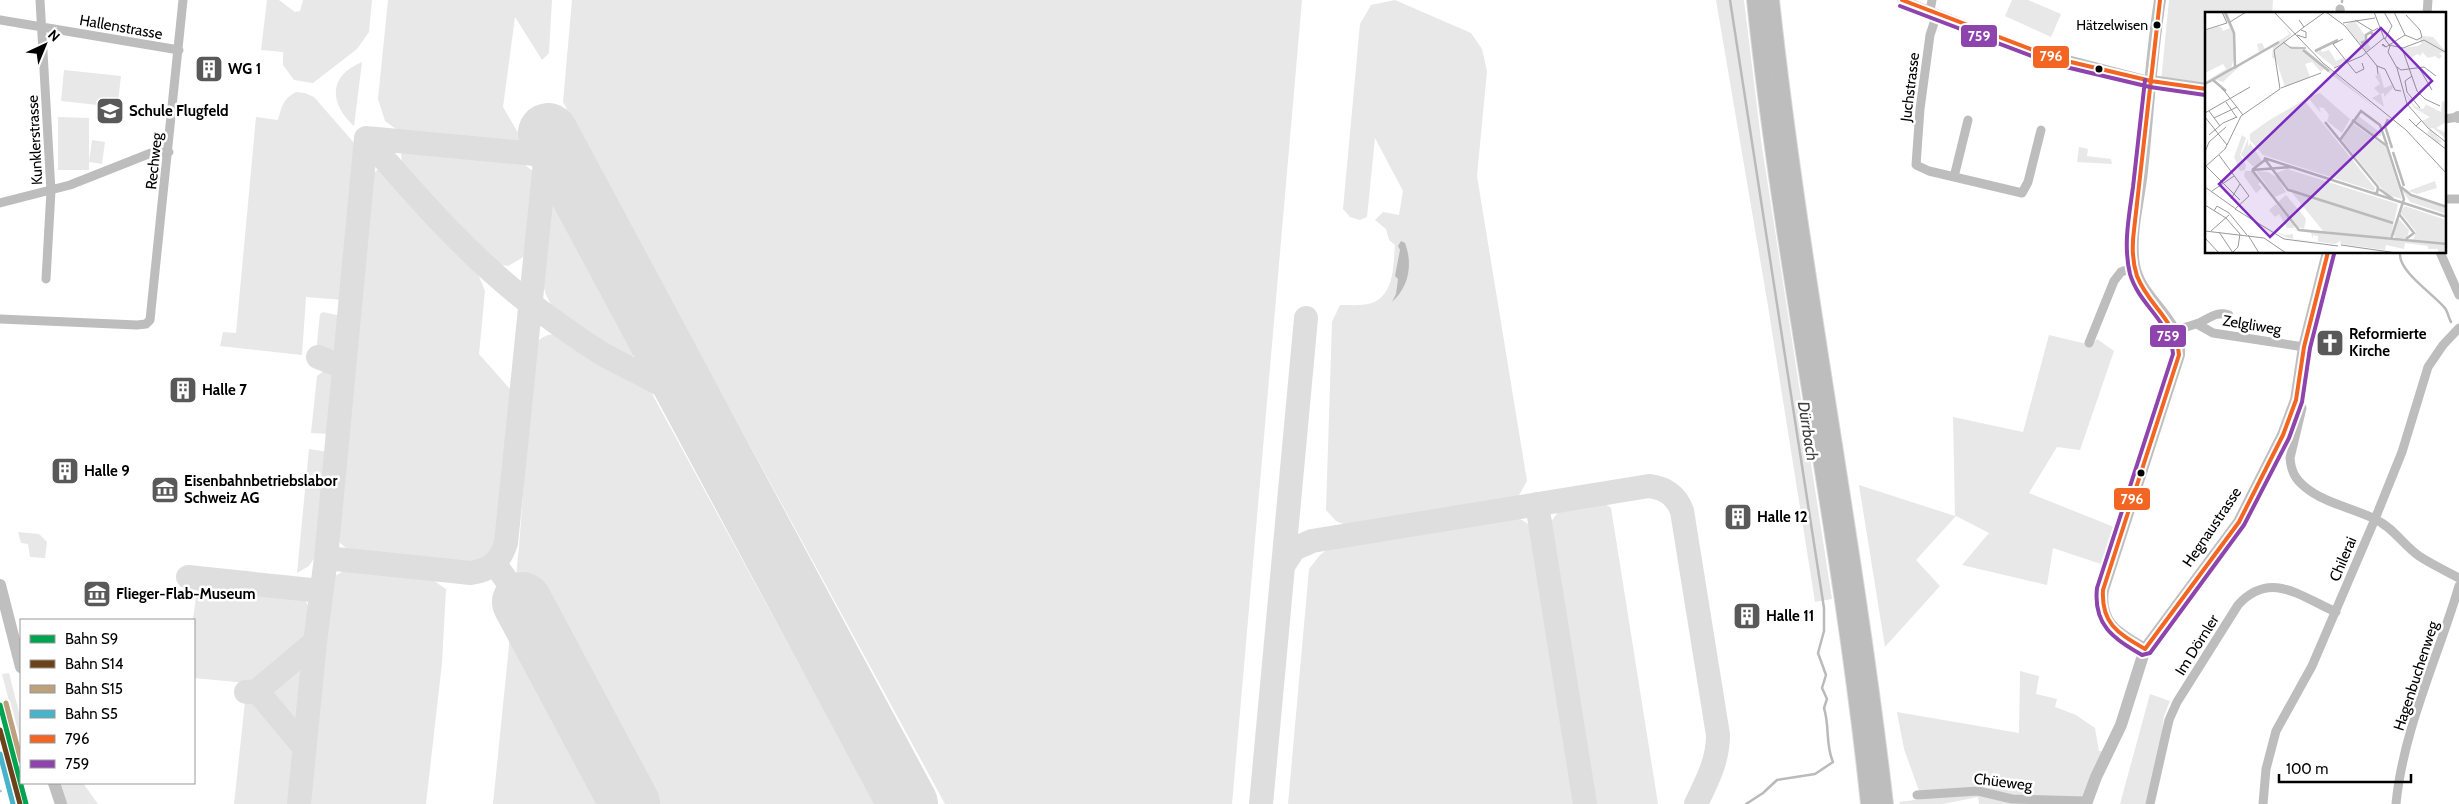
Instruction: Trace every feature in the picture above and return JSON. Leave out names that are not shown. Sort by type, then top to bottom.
[{"type":"highway","points":[[1755,0],[1781,209],[1850,654],[1869,804]]},
{"type":"highway","points":[[1771,0],[1797,208],[1865,645],[1885,804]]},
{"type":"street","name":"Kunklerstrasse","points":[[40,0],[51,191],[46,279]]},
{"type":"street","name":"Rechweg","points":[[0,319],[146,324],[151,315],[184,0]]},
{"type":"street","points":[[1902,0],[2054,58],[2150,81],[2205,89]]},
{"type":"street","name":"Juchstrasse","points":[[1932,0],[1933,12],[1920,109],[1916,165],[1929,171],[1954,177]]},
{"type":"street","points":[[2144,650],[2117,633],[2104,613],[2102,597],[2176,364],[2179,348],[2174,330],[2141,286],[2134,267],[2132,247],[2160,0]]},
{"type":"street","name":"Hallenstrasse","points":[[0,20],[178,50]]},
{"type":"street","points":[[1968,120],[1954,177],[2022,193],[2028,182],[2041,130]]},
{"type":"street","points":[[0,203],[51,191],[151,153],[168,152]]},
{"type":"street","points":[[2446,199],[2459,200]]},
{"type":"street","name":"Hegnaustrasse","points":[[2086,803],[2121,726],[2144,650],[2238,522],[2283,436],[2296,400],[2304,347],[2327,254]]},
{"type":"street","points":[[2441,254],[2459,295]]},
{"type":"street","points":[[2089,344],[2114,281],[2122,272],[2134,267]]},
{"type":"street","name":"Zelgliweg","points":[[2174,330],[2197,324],[2215,314],[2229,315]]},
{"type":"street","name":"Zelgliweg","points":[[2197,324],[2213,333],[2304,347]]},
{"type":"street","name":"Chilerai","points":[[2263,804],[2266,769],[2276,731],[2310,669],[2375,519],[2402,452],[2428,367],[2443,345],[2459,328]]},
{"type":"street","points":[[2296,400],[2302,408],[2290,458],[2293,474],[2307,489],[2375,519],[2394,530],[2418,555],[2459,578]]},
{"type":"street","points":[[0,585],[20,663]]},
{"type":"street","name":"Im Dörnler","points":[[2150,804],[2169,720],[2176,702],[2238,605],[2248,594],[2259,588],[2274,586],[2336,612]]},
{"type":"street","name":"Hagenbuchenweg","points":[[2396,804],[2398,786],[2420,701],[2459,586]]},
{"type":"street","points":[[53,784],[57,804]]},
{"type":"street","points":[[53,784],[62,804]]},
{"type":"street","name":"Chüeweg","points":[[1917,796],[1978,791],[2012,799],[2086,803]]},
{"type":"shaded area","points":[[267,0],[279,0],[295,12],[300,11],[303,0],[372,0],[369,32],[357,49],[313,83],[294,80],[283,65],[283,52],[261,50]]},
{"type":"shaded area","points":[[388,0],[552,0],[549,53],[542,60],[515,17],[503,107],[520,136],[518,144],[403,134],[385,121],[378,99]]},
{"type":"shaded area","points":[[572,0],[1302,0],[1232,804],[945,804],[563,102]]},
{"type":"shaded area","points":[[1395,0],[1471,33],[1482,49],[1487,71],[1477,176],[1527,481],[1518,497],[1499,504],[1353,528],[1336,521],[1326,510],[1332,322],[1340,305],[1365,305],[1380,299],[1389,286],[1393,270],[1395,245],[1389,240],[1386,229],[1375,220],[1383,212],[1399,215],[1403,191],[1375,138],[1367,217],[1360,220],[1350,217],[1343,209],[1360,24],[1371,5]]},
{"type":"shaded area","points":[[1716,0],[1744,0],[1761,140],[1832,599],[1815,602],[1768,306]]},
{"type":"shaded area","points":[[2012,0],[2028,0],[2061,14],[2051,37],[2005,16]]},
{"type":"shaded area","points":[[2169,0],[2273,0],[2272,12],[2205,12],[2205,85],[2161,81]]},
{"type":"shaded area","points":[[362,62],[354,126],[340,108],[336,91],[338,82],[343,75]]},
{"type":"shaded area","points":[[64,70],[121,76],[116,120],[105,119],[107,106],[61,101]]},
{"type":"shaded area","points":[[296,92],[314,97],[355,144],[343,300],[306,297],[302,355],[220,346],[223,332],[236,333],[256,117],[278,120],[284,103],[288,97]]},
{"type":"shaded area","points":[[58,117],[89,118],[89,170],[58,170]]},
{"type":"shaded area","points":[[92,140],[105,142],[102,164],[89,162]]},
{"type":"shaded area","points":[[2079,147],[2088,149],[2087,156],[2111,159],[2112,164],[2077,162]]},
{"type":"shaded area","points":[[408,149],[518,160],[533,171],[537,188],[529,247],[522,258],[508,266],[493,263],[450,225],[402,167],[401,154]]},
{"type":"shaded area","points":[[377,170],[390,173],[476,269],[485,291],[479,354],[511,390],[499,538],[486,558],[466,566],[352,553],[340,543],[336,523],[369,178]]},
{"type":"shaded area","points":[[552,198],[638,350],[632,357],[599,340],[555,312],[546,295],[541,278],[548,202]]},
{"type":"shaded area","points":[[1401,241],[1405,243],[1409,259],[1408,275],[1398,296],[1392,302],[1396,294],[1398,279],[1395,276],[1400,250],[1398,246]]},
{"type":"shaded area","points":[[323,312],[341,316],[337,346],[327,356],[318,357],[319,354],[316,353],[320,314]]},
{"type":"shaded area","points":[[554,334],[559,335],[650,390],[875,804],[493,804],[519,547],[534,348],[542,338]]},
{"type":"shaded area","points":[[2049,335],[2091,345],[2097,339],[2114,351],[2080,450],[2057,447],[2029,493],[2114,527],[2101,564],[2053,548],[2047,585],[1962,565],[1989,533],[1956,516],[1916,560],[1940,586],[1885,647],[1859,485],[1955,516],[1953,417],[2023,432]]},
{"type":"shaded area","points":[[325,370],[330,372],[335,380],[329,434],[311,433],[317,376]]},
{"type":"shaded area","points":[[309,449],[329,452],[317,554],[309,566],[297,573]]},
{"type":"shaded area","points":[[1601,501],[1611,508],[1658,804],[1592,804],[1548,540],[1550,523],[1561,508]]},
{"type":"shaded area","points":[[1513,515],[1527,523],[1535,535],[1578,804],[1288,804],[1309,569],[1320,555],[1333,545]]},
{"type":"shaded area","points":[[18,532],[39,534],[47,542],[45,558],[30,557],[28,544],[21,543]]},
{"type":"shaded area","points":[[349,568],[427,576],[446,589],[442,663],[426,804],[305,804],[327,589],[333,577]]},
{"type":"shaded area","points":[[198,580],[297,592],[306,601],[310,615],[309,634],[292,804],[234,804],[247,683],[195,678],[195,619],[193,619]]},
{"type":"shaded area","points":[[2020,671],[2039,676],[2036,694],[2057,699],[2055,707],[2076,715],[2095,728],[2099,751],[2107,752],[2086,801],[2069,804],[1979,804],[1978,797],[1943,804],[1900,804],[1899,802],[1922,799],[1904,749],[1897,712],[2019,733]]},
{"type":"shaded area","points":[[9,673],[20,716],[20,744],[2,674]]},
{"type":"shaded area","points":[[2150,694],[2170,701],[2164,716],[2160,746],[2147,804],[2120,804]]},
{"type":"shaded area","points":[[60,784],[84,784],[98,804],[66,804]]},
{"type":"waterway","name":"Dürrbach","points":[[1730,0],[1824,608],[1824,631],[1818,653],[1826,675],[1822,688],[1827,699],[1824,708],[1829,749],[1833,762],[1815,774],[1777,780],[1763,793],[1746,804]]},
{"type":"waterway","points":[[2400,255],[2401,262],[2405,268],[2444,307],[2451,322]]},
{"type":"taxiway","points":[[326,558],[471,573],[489,567],[504,550],[548,133]]},
{"type":"taxiway","points":[[366,138],[445,226],[509,287],[592,348],[653,380],[677,395],[700,416]]},
{"type":"taxiway","points":[[366,138],[546,155]]},
{"type":"taxiway","points":[[299,804],[315,642],[326,558],[366,138]]},
{"type":"taxiway","points":[[1261,804],[1306,318]]},
{"type":"taxiway","points":[[318,357],[344,367]]},
{"type":"taxiway","points":[[1283,566],[1294,549],[1312,541],[1649,486],[1660,488],[1669,493],[1680,505],[1682,511],[1718,735],[1714,762],[1696,804]]},
{"type":"taxiway","points":[[1537,504],[1585,804]]},
{"type":"taxiway","points":[[495,564],[522,602]]},
{"type":"taxiway","points":[[188,577],[321,591]]},
{"type":"taxiway","points":[[257,691],[315,642]]},
{"type":"taxiway","points":[[246,692],[257,691],[304,747]]},
{"type":"runway","points":[[548,133],[908,804]]},
{"type":"runway","points":[[522,602],[630,804]]},
{"type":"railway","points":[[0,737],[16,795]]},
{"type":"rail line","name":"S15","points":[[6,703],[20,757]]},
{"type":"rail line","name":"S9","points":[[0,705],[20,781]]},
{"type":"rail line","name":"S14","points":[[0,730],[20,804]]},
{"type":"rail line","name":"S5","points":[[0,754],[13,804]]},
{"type":"rail line","name":"S9","points":[[21,784],[26,804]]},
{"type":"transit line","name":"796","points":[[1902,0],[2054,58],[2151,81],[2205,89]]},
{"type":"transit line","name":"796","points":[[2145,649],[2119,632],[2108,619],[2103,602],[2103,590],[2179,355],[2177,343],[2168,322],[2148,296],[2137,276],[2133,253],[2133,236],[2160,0]]},
{"type":"transit line","name":"759","points":[[1900,6],[2053,64],[2150,87],[2205,95]]},
{"type":"transit line","name":"759","points":[[2145,80],[2127,230],[2128,263],[2134,285],[2167,332],[2173,354],[2097,588],[2098,612],[2107,629],[2122,643],[2142,655],[2150,653],[2244,525],[2289,438],[2302,402],[2310,348],[2334,254]]},
{"type":"transit line","name":"796","points":[[2145,649],[2239,522],[2283,435],[2296,400],[2304,347],[2327,254]]},
{"type":"place","name":"Hätzelwisen","points":[[2157,25]]},
{"type":"place","name":"WG 1","points":[[209,69]]},
{"type":"place","name":"Schule Flugfeld","points":[[110,111]]},
{"type":"place","name":"Reformierte Kirche","points":[[2330,343]]},
{"type":"place","name":"Halle 7","points":[[183,390]]},
{"type":"place","name":"Halle 9","points":[[65,471]]},
{"type":"place","name":"Eisenbahnbetriebslabor Schweiz AG","points":[[165,490]]},
{"type":"place","name":"Halle 12","points":[[1738,517]]},
{"type":"place","name":"Flieger-Flab-Museum","points":[[97,594]]},
{"type":"place","name":"Halle 11","points":[[1747,616]]}]
